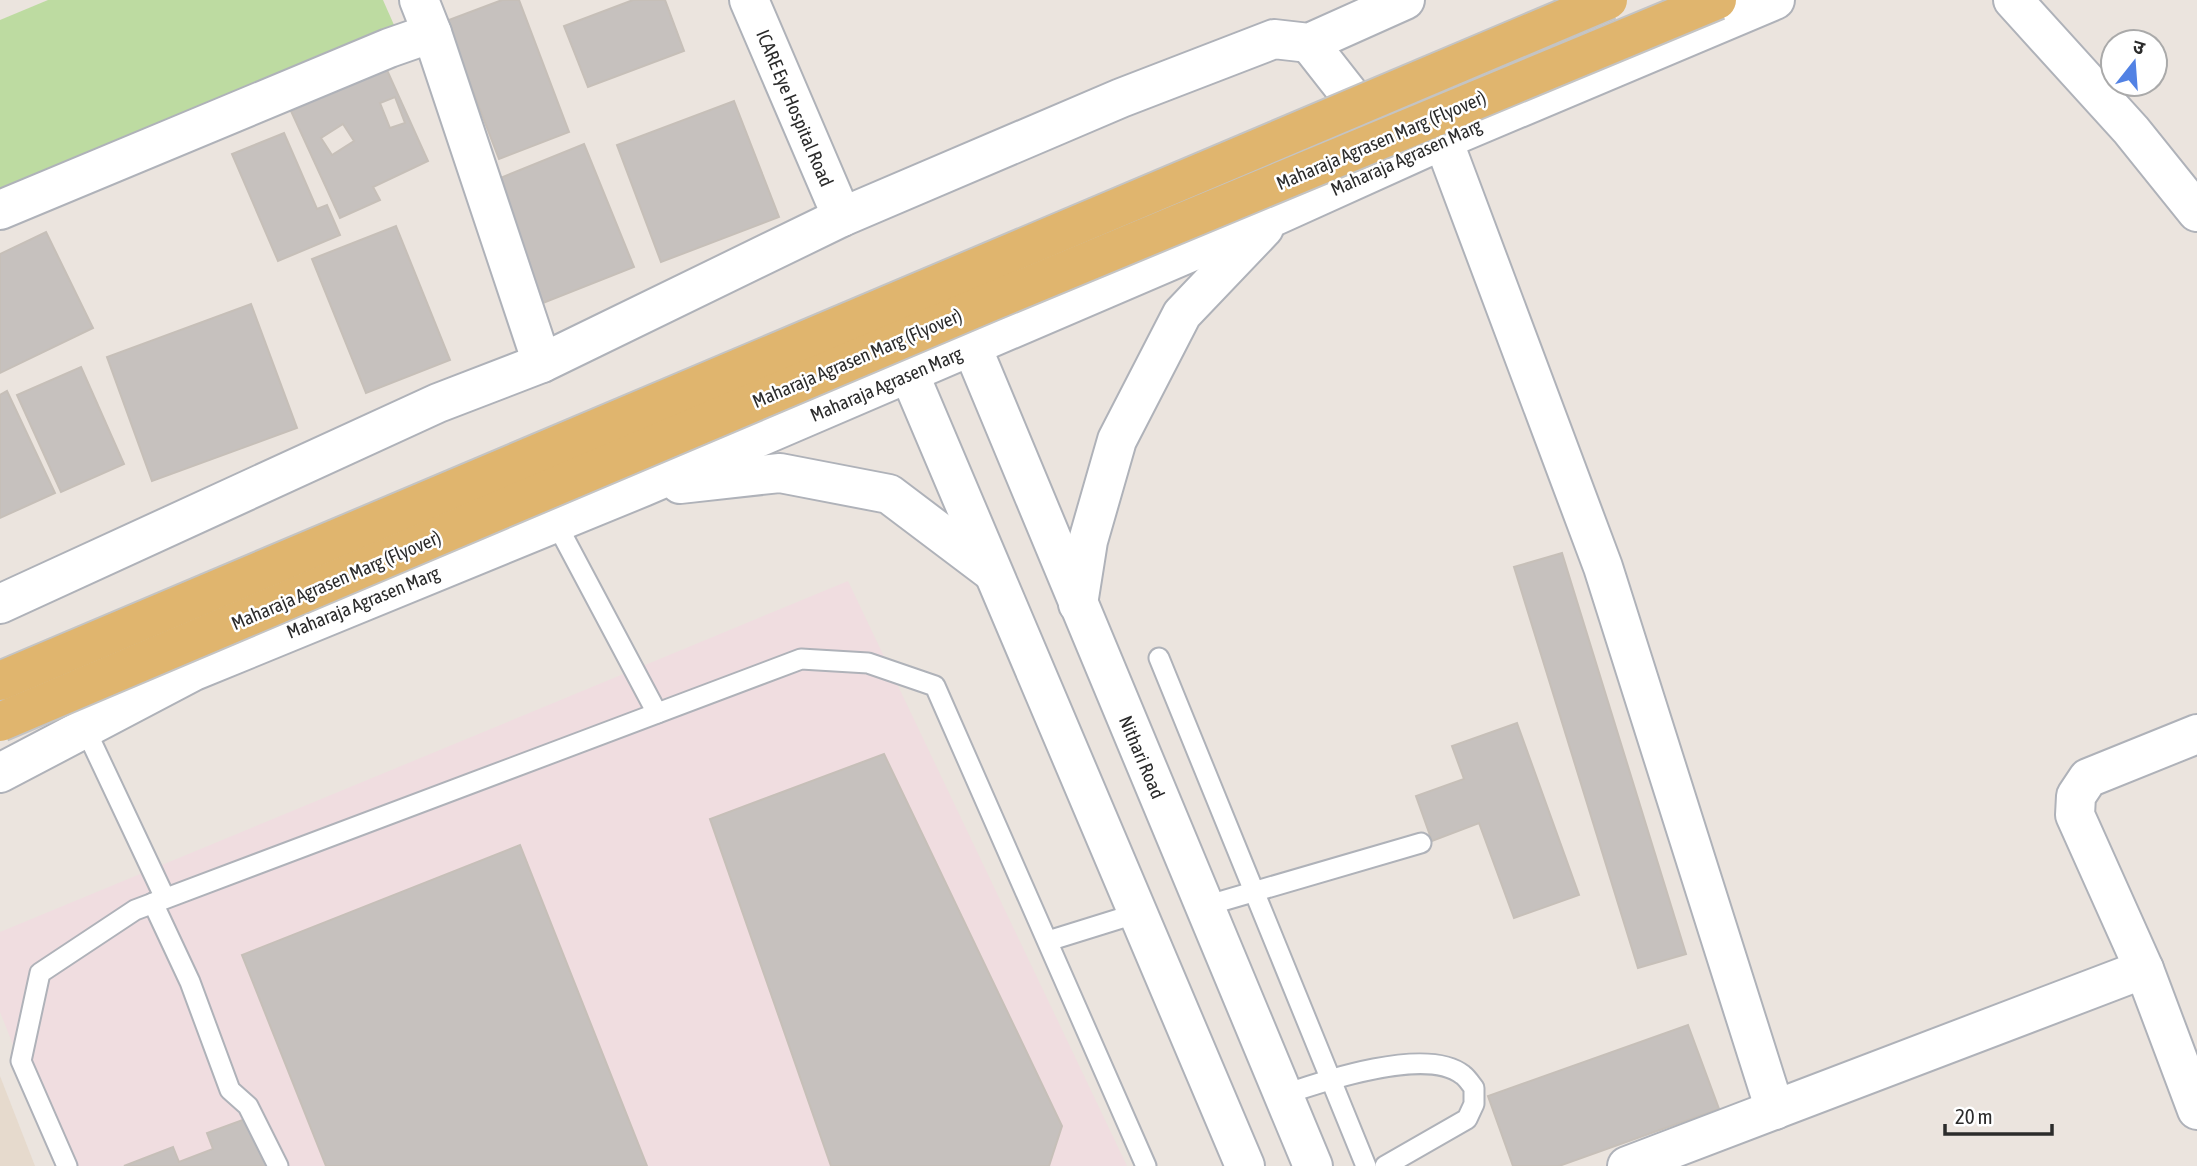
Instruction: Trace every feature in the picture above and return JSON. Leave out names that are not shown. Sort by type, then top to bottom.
[{"type":"main road","name":"Maharaja Agrasen Marg (Flyover)","points":[[0,681],[1608,0]]},
{"type":"main road","name":"Maharaja Agrasen Marg (Flyover)","points":[[0,722],[977,307],[1717,0]]},
{"type":"street","name":"ICARE Eye Hospital Road","points":[[748,0],[842,217]]},
{"type":"street","points":[[0,604],[438,403],[542,363],[842,217],[1121,98],[1274,40],[1309,43],[1405,0]]},
{"type":"street","points":[[0,671],[874,292],[1349,94],[1566,0]]},
{"type":"street","name":"Maharaja Agrasen Marg","points":[[0,773],[194,671],[643,487],[1275,216],[1443,140],[1775,0]]},
{"type":"street","points":[[2013,0],[2131,130],[2197,212]]},
{"type":"street","points":[[0,210],[389,48],[425,16],[542,363]]},
{"type":"street","points":[[1309,43],[1349,94]]},
{"type":"street","points":[[1443,140],[1603,567],[1774,1110]]},
{"type":"street","points":[[1078,604],[1088,541],[1117,440],[1182,314],[1275,216]]},
{"type":"street","name":"Nithari Road","points":[[945,262],[972,347],[1312,1166]]},
{"type":"street","points":[[874,292],[1245,1166]]},
{"type":"street","points":[[643,487],[780,474],[889,494],[992,572]]},
{"type":"street","points":[[2197,734],[2088,778],[2076,796],[2075,815],[2144,969],[2197,1110]]},
{"type":"street","points":[[1627,1166],[2144,969]]},
{"type":"lane","points":[[556,523],[657,713]]},
{"type":"lane","points":[[51,649],[159,900],[230,1090],[248,1106],[278,1166]]},
{"type":"lane","points":[[1159,658],[1366,1166]]},
{"type":"lane","points":[[67,1166],[21,1061],[40,973],[135,910],[159,900],[800,659],[868,663],[935,686],[1146,1166]]},
{"type":"lane","points":[[1205,906],[1421,843]]},
{"type":"lane","points":[[1048,942],[1138,913]]},
{"type":"lane","points":[[1283,1095],[1330,1079],[1418,1063],[1444,1067],[1463,1074],[1474,1088],[1474,1104],[1467,1119],[1385,1166]]},
{"type":"shaded area","points":[[848,581],[1127,1166],[61,1166],[0,1012],[0,932]]},
{"type":"shaded area","points":[[0,1076],[35,1166],[0,1166]]},
{"type":"green space","points":[[48,0],[383,0],[394,25],[0,189],[0,20]]},
{"type":"building","points":[[502,0],[519,0],[569,132],[499,159],[446,21]]},
{"type":"building","points":[[633,0],[665,0],[684,51],[588,87],[564,26]]},
{"type":"building","points":[[386,68],[428,161],[373,187],[380,200],[340,218],[291,111]],"holes":[[[395,97],[405,123],[390,128],[380,103]],[[343,124],[354,141],[332,155],[321,138]]]},
{"type":"building","points":[[734,101],[779,217],[661,262],[617,145]]},
{"type":"building","points":[[284,133],[317,209],[327,205],[340,235],[278,261],[232,154]]},
{"type":"building","points":[[584,144],[634,267],[538,305],[488,183]]},
{"type":"building","points":[[396,226],[450,360],[366,393],[312,259]]},
{"type":"building","points":[[46,232],[93,328],[0,373],[0,254]]},
{"type":"building","points":[[251,304],[297,428],[152,481],[107,357]]},
{"type":"building","points":[[81,367],[124,464],[61,492],[17,395]]},
{"type":"building","points":[[7,391],[55,493],[0,518],[0,395]]},
{"type":"building","points":[[1562,553],[1686,954],[1638,968],[1514,567]]},
{"type":"building","points":[[1517,723],[1579,895],[1514,918],[1479,823],[1432,841],[1416,796],[1464,779],[1452,746]]},
{"type":"building","points":[[884,754],[1062,1126],[1049,1166],[831,1166],[710,819]]},
{"type":"building","points":[[520,845],[647,1166],[326,1166],[242,955]]},
{"type":"building","points":[[1688,1025],[1719,1109],[1559,1166],[1513,1166],[1488,1096]]},
{"type":"building","points":[[248,1118],[267,1166],[124,1166],[173,1147],[179,1162],[213,1149],[207,1133]]}]
